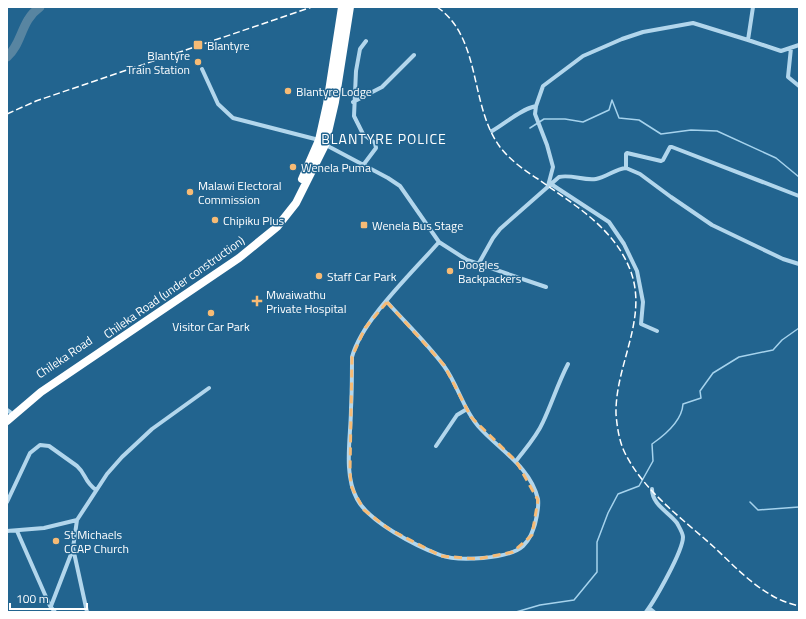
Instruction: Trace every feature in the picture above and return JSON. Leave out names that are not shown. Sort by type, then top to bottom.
[{"type":"highway","points":[[322,143],[342,7]]},
{"type":"highway","points":[[322,143],[335,102],[350,7]]},
{"type":"highway","name":"Chileka Road","points":[[8,413],[41,388],[212,271],[266,231],[294,199],[322,143]]},
{"type":"highway","name":"Chileka Road (under construction)","points":[[7,421],[41,392],[239,258],[277,227],[296,203],[322,143]]},
{"type":"street","points":[[748,40],[753,7]]},
{"type":"street","points":[[550,185],[552,167],[547,145],[535,114],[536,106],[543,86],[583,56],[622,39],[643,32],[693,23],[781,51],[799,45]]},
{"type":"street","points":[[364,164],[376,148],[374,143],[363,134],[354,116],[353,102],[360,49],[366,41]]},
{"type":"street","points":[[791,48],[788,77],[799,86]]},
{"type":"street","points":[[353,102],[382,87],[414,55]]},
{"type":"street","points":[[202,69],[218,104],[232,118],[322,143],[364,164],[400,186],[439,242],[467,260],[546,286]]},
{"type":"street","points":[[492,131],[526,109],[536,106]]},
{"type":"street","points":[[626,168],[627,153],[661,161],[670,147],[672,147],[799,196]]},
{"type":"street","points":[[479,263],[500,229],[550,185],[563,176],[597,179],[626,168],[640,174],[676,201],[712,224],[783,259],[799,264]]},
{"type":"street","points":[[550,185],[609,222],[624,244],[637,271],[643,302],[640,324],[657,331]]},
{"type":"street","points":[[387,302],[444,365],[478,427],[516,461],[535,492],[538,500],[538,512],[532,535],[522,546],[513,552],[477,559],[441,556],[389,529],[364,510],[356,499],[352,486],[350,471],[352,358],[356,344],[365,328],[387,302],[439,242]]},
{"type":"street","points":[[516,461],[540,428],[558,383],[568,364]]},
{"type":"street","points":[[50,606],[73,548],[78,520],[96,490],[112,468],[152,429],[208,388]]},
{"type":"street","points":[[436,446],[458,415],[467,409]]},
{"type":"street","points":[[7,502],[30,453],[40,445],[49,446],[78,466],[86,483],[96,490]]},
{"type":"street","points":[[646,612],[682,545],[683,536],[677,523],[659,505],[652,495],[652,490]]},
{"type":"street","points":[[7,531],[44,528],[78,520]]},
{"type":"street","points":[[17,531],[50,606],[55,612]]},
{"type":"street","points":[[73,548],[87,612]]},
{"type":"street","points":[[649,608],[654,612]]},
{"type":"highlighted area","points":[[387,302],[444,365],[471,417],[516,461],[538,500],[532,535],[513,552],[477,559],[441,556],[389,529],[364,510],[351,486],[352,357],[365,328]]},
{"type":"waterway","points":[[7,60],[14,49],[21,27],[30,13],[37,7]]},
{"type":"waterway","points":[[7,57],[16,45],[25,25],[33,13],[40,7]]},
{"type":"waterway","points":[[530,128],[544,119],[565,119],[583,122],[609,110],[612,100],[619,118],[639,120],[661,134],[691,130],[717,131],[776,158],[799,177]]},
{"type":"waterway","points":[[516,612],[540,605],[574,600],[597,572],[597,542],[608,513],[618,494],[639,486],[653,461],[652,444],[667,432],[676,422],[680,416],[683,404],[701,398],[700,391],[713,373],[739,357],[773,350],[782,340],[799,328]]},
{"type":"waterway","points":[[750,502],[758,510],[799,507]]},
{"type":"railway","points":[[7,114],[36,101],[312,7]]},
{"type":"railway","points":[[437,7],[451,20],[461,36],[469,54],[483,112],[490,130],[500,147],[508,156],[528,172],[579,208],[604,230],[624,256],[631,272],[635,290],[636,308],[630,343],[620,378],[616,414],[621,442],[632,465],[642,479],[665,504],[749,579],[774,597],[799,606]]},
{"type":"place","name":"Blantyre","points":[[198,45]]},
{"type":"place","name":"Blantyre Train Station","points":[[198,62]]},
{"type":"place","name":"Blantyre Lodge","points":[[288,91]]},
{"type":"place","name":"Wenela Puma","points":[[293,167]]},
{"type":"place","name":"Malawi Electoral Commission","points":[[190,192]]},
{"type":"place","name":"Chipiku Plus","points":[[215,220]]},
{"type":"place","name":"Wenela Bus Stage","points":[[364,225]]},
{"type":"place","name":"Doogles Backpackers","points":[[450,271]]},
{"type":"place","name":"Staff Car Park","points":[[319,276]]},
{"type":"place","name":"Mwaiwathu Private Hospital","points":[[257,301]]},
{"type":"place","name":"Visitor Car Park","points":[[211,313]]},
{"type":"place","name":"St Michaels CCAP Church","points":[[56,541]]},
{"type":"district","name":"BLANTYRE POLICE","points":[[384,138]]}]
